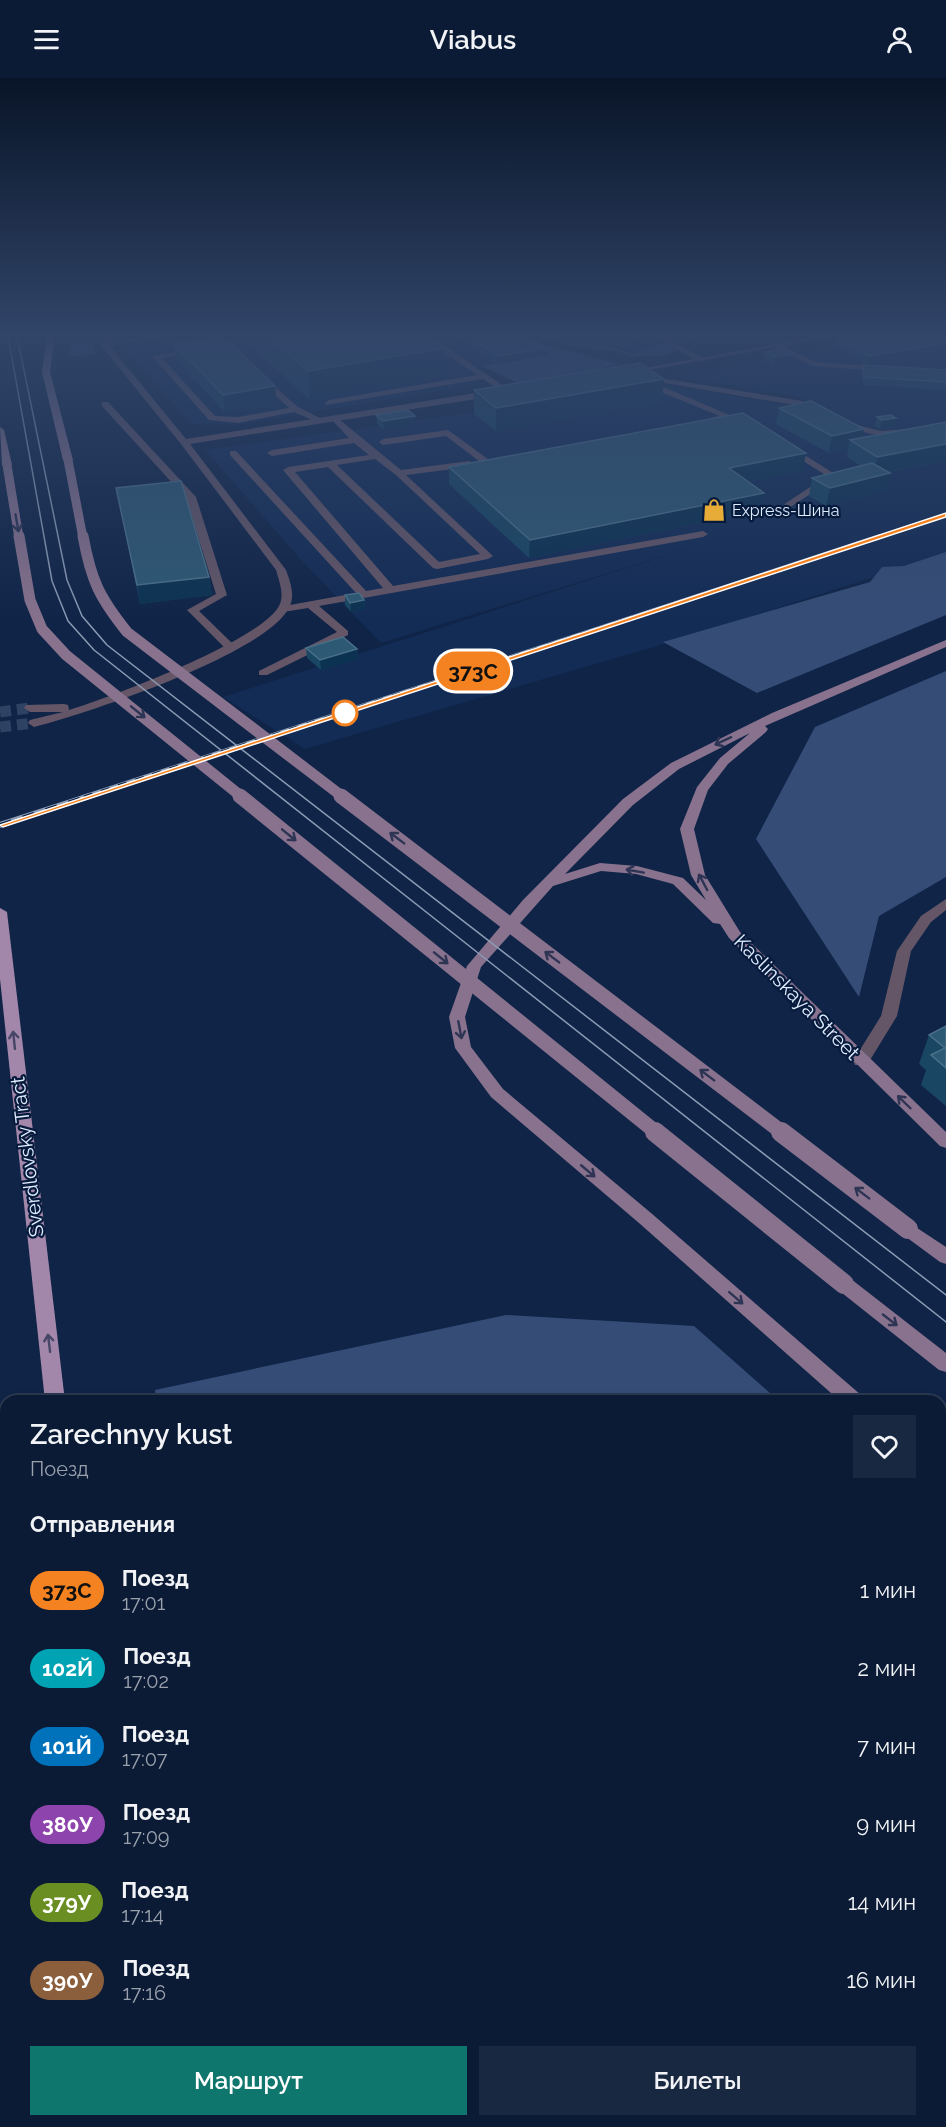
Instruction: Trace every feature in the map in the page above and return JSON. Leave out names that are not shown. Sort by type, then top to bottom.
[{"type":"main road","points":[[0,432],[30,600],[42,628],[66,655],[946,1364]]},
{"type":"main road","points":[[61,432],[90,573],[102,599],[127,632],[946,1257]]},
{"type":"main road","points":[[847,1395],[497,1093],[463,1048],[457,1017],[474,966],[528,903],[628,802],[675,766],[776,717],[946,643]]},
{"type":"main road","name":"Kaslinskaya Street","points":[[776,717],[724,761],[702,790],[687,829],[698,875],[734,935],[946,1142]]},
{"type":"main road","points":[[549,883],[600,867],[637,870],[678,881],[734,935]]},
{"type":"main road","name":"Sverdlovsky Tract","points":[[0,912],[54,1395]]},
{"type":"street","points":[[131,432],[191,497],[222,595],[192,610],[230,647]]},
{"type":"street","points":[[34,723],[86,708],[151,683],[230,647],[270,622],[283,609],[288,594],[281,570],[176,432]]},
{"type":"street","points":[[184,442],[248,432]]},
{"type":"street","points":[[331,464],[437,566],[488,556],[399,473],[348,432]]},
{"type":"street","points":[[869,432],[909,434],[927,432]]},
{"type":"street","points":[[383,442],[448,433],[486,462]]},
{"type":"street","points":[[775,439],[833,476],[789,505]]},
{"type":"street","points":[[272,453],[356,440]]},
{"type":"street","points":[[233,453],[300,506],[390,590]]},
{"type":"street","points":[[365,596],[300,506],[288,470],[378,456]]},
{"type":"street","points":[[399,473],[497,460]]},
{"type":"street","points":[[283,609],[703,534]]},
{"type":"street","points":[[263,673],[344,633],[312,605]]},
{"type":"street","points":[[30,708],[86,708]]},
{"type":"street","points":[[861,1061],[889,1016],[904,951],[926,919],[946,903]]},
{"type":"shaded area","points":[[336,432],[946,432],[946,554],[681,639],[305,749],[223,697],[696,546],[381,643],[304,563],[205,450]]},
{"type":"shaded area","points":[[946,552],[946,615],[757,693],[663,642],[870,582],[882,567],[904,566]]},
{"type":"shaded area","points":[[946,671],[946,877],[879,916],[859,997],[756,839],[815,727]]},
{"type":"shaded area","points":[[506,1315],[694,1326],[772,1395],[155,1395],[155,1390]]},
{"type":"building","points":[[642,432],[772,432],[806,453],[729,468],[764,493],[530,540],[449,467]]},
{"type":"building","points":[[824,432],[852,432],[832,436]]},
{"type":"building","points":[[895,432],[946,432],[946,444],[877,457],[850,440]]},
{"type":"building","points":[[872,463],[890,473],[830,488],[812,478]]},
{"type":"building","points":[[181,481],[209,577],[137,585],[116,488]]},
{"type":"building","points":[[359,593],[364,600],[350,603],[345,595]]},
{"type":"building","points":[[343,637],[357,649],[320,660],[306,648]]},
{"type":"building","points":[[946,1026],[946,1068],[931,1055],[945,1048],[929,1035]]},
{"type":"tunnel","points":[[0,712],[30,708]]},
{"type":"tunnel","points":[[0,727],[34,723]]},
{"type":"tram line","points":[[25,432],[52,581],[68,621],[94,650],[946,1322]]},
{"type":"tram line","points":[[37,432],[67,580],[82,616],[107,645],[946,1295]]},
{"type":"railway","points":[[876,538],[946,515]]},
{"type":"railway","points":[[84,797],[881,536]]},
{"type":"railway","points":[[0,825],[89,796]]},
{"type":"train","name":"373C","points":[[0,825],[946,515]]},
{"type":"place","name":"Express-Шина","points":[[714,510]]}]
